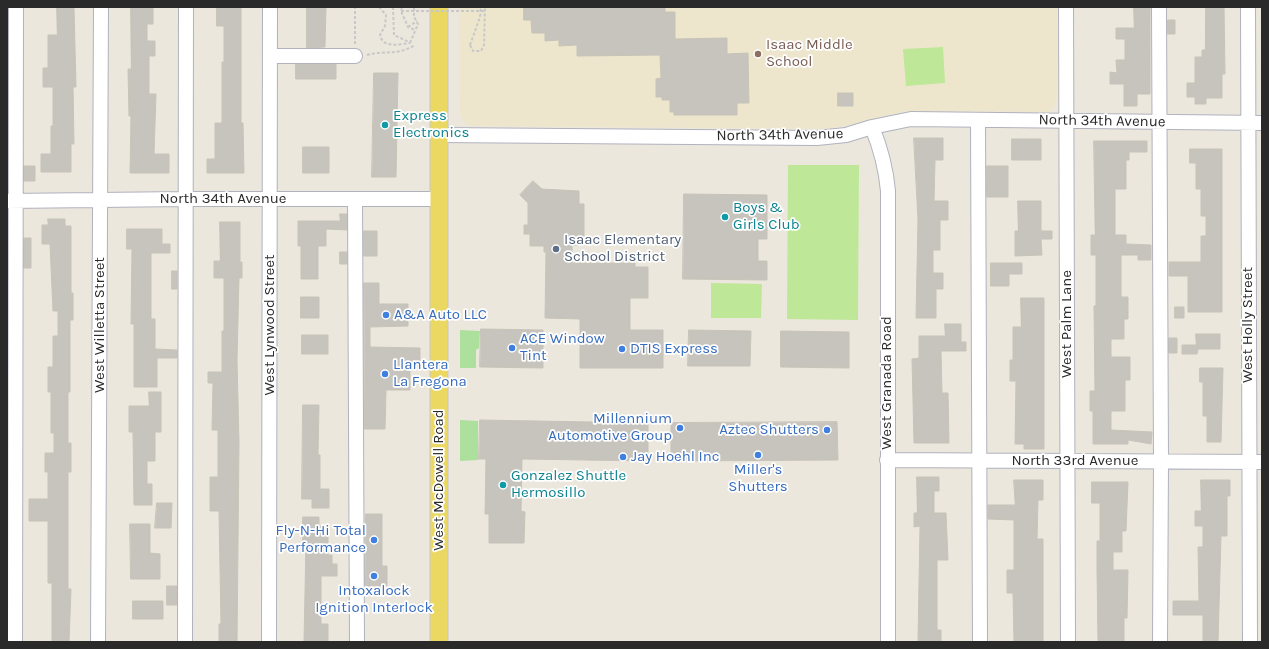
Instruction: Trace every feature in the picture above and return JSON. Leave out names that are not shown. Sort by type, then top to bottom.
[{"type":"main road","name":"West McDowell Road","points":[[439,7],[439,642]]},
{"type":"street","points":[[15,642],[11,201],[16,7]]},
{"type":"street","name":"West Willetta Street","points":[[98,642],[101,7]]},
{"type":"street","points":[[185,642],[186,7]]},
{"type":"street","name":"West Lynwood Street","points":[[269,642],[270,7]]},
{"type":"street","name":"West Palm Lane","points":[[1066,7],[1068,642]]},
{"type":"street","points":[[1159,7],[1161,462],[1160,642]]},
{"type":"street","name":"West Holly Street","points":[[1248,7],[1255,123],[1255,462],[1250,642]]},
{"type":"street","points":[[270,56],[354,56]]},
{"type":"street","name":"North 34th Avenue","points":[[439,135],[817,138],[846,135],[872,127],[911,119],[1255,123]]},
{"type":"street","points":[[978,120],[980,642]]},
{"type":"street","name":"West Granada Road","points":[[872,127],[882,152],[886,169],[888,191],[888,642]]},
{"type":"street","name":"North 34th Avenue","points":[[11,201],[270,198],[439,199]]},
{"type":"street","points":[[355,199],[357,642]]},
{"type":"street","name":"North 33rd Avenue","points":[[887,460],[1255,462]]},
{"type":"path","points":[[355,7],[354,56],[378,52],[406,51],[415,45]]},
{"type":"path","points":[[379,7],[386,15],[385,26],[380,35],[380,39],[393,45],[410,42]]},
{"type":"path","points":[[393,7],[394,35],[410,42]]},
{"type":"path","points":[[402,7],[401,11],[408,27],[415,30]]},
{"type":"path","points":[[414,7],[414,17],[418,21]]},
{"type":"path","points":[[481,7],[480,17],[470,45],[473,51],[481,51],[484,46],[485,7]]},
{"type":"path","points":[[401,11],[485,11]]},
{"type":"path","points":[[410,42],[418,21]]},
{"type":"path","points":[[408,27],[418,21]]},
{"type":"shaded area","name":"Isaac Middle School","points":[[459,7],[1057,7],[1057,100],[1054,109],[1049,112],[907,111],[840,127],[822,129],[469,126],[463,121],[460,115]]},
{"type":"green space","points":[[943,47],[945,83],[906,86],[903,49]]},
{"type":"green space","points":[[788,165],[859,165],[858,320],[787,319]]},
{"type":"green space","points":[[711,283],[762,284],[761,318],[711,318]]},
{"type":"green space","points":[[460,330],[480,331],[479,348],[476,350],[476,368],[460,368]]},
{"type":"green space","points":[[460,420],[478,421],[478,460],[460,461]]},
{"type":"building","points":[[57,7],[74,7],[76,87],[73,87],[74,144],[71,144],[71,172],[41,172],[41,154],[51,154],[53,87],[43,87],[43,68],[48,68],[48,35],[57,35]]},
{"type":"building","points":[[131,7],[153,7],[153,24],[147,24],[147,41],[155,41],[155,56],[149,56],[149,94],[156,94],[154,154],[169,154],[169,173],[130,173],[131,116],[129,116],[128,69],[131,69]]},
{"type":"building","points":[[217,7],[241,7],[241,123],[243,123],[244,173],[207,173],[207,159],[215,159],[215,123],[222,123],[222,62],[224,62],[224,26],[217,26]]},
{"type":"building","points":[[307,7],[326,7],[325,47],[307,48]]},
{"type":"building","points":[[524,7],[665,7],[665,12],[675,12],[675,39],[727,38],[727,54],[748,53],[749,103],[737,103],[737,115],[674,115],[674,112],[670,112],[670,100],[662,100],[662,97],[656,97],[656,79],[661,78],[660,55],[577,56],[577,45],[559,46],[559,40],[545,41],[545,33],[532,33],[531,20],[524,20]]},
{"type":"building","points":[[1134,7],[1150,7],[1150,94],[1137,94],[1137,106],[1124,106],[1124,84],[1110,84],[1110,72],[1117,73],[1116,60],[1125,60],[1125,39],[1116,39],[1116,28],[1134,28]]},
{"type":"building","points":[[1206,7],[1224,7],[1225,74],[1222,74],[1222,98],[1206,98],[1206,104],[1195,104],[1195,97],[1187,97],[1187,83],[1195,83],[1195,57],[1202,57],[1202,50],[1205,50]]},
{"type":"building","points":[[1168,20],[1175,20],[1175,34],[1168,34]]},
{"type":"building","points":[[296,64],[336,64],[336,79],[296,79]]},
{"type":"building","name":"Express Electronics","points":[[374,73],[398,73],[396,177],[372,177]]},
{"type":"building","points":[[838,93],[853,93],[853,106],[838,106]]},
{"type":"building","points":[[914,138],[943,138],[943,160],[935,160],[934,201],[948,201],[948,220],[940,220],[940,250],[933,250],[933,273],[943,273],[943,289],[936,289],[936,318],[916,318],[918,220]]},
{"type":"building","points":[[1012,139],[1041,139],[1041,160],[1012,160]]},
{"type":"building","points":[[1094,141],[1147,141],[1147,152],[1129,152],[1129,160],[1126,160],[1126,189],[1115,189],[1115,235],[1126,235],[1126,244],[1151,245],[1151,260],[1138,260],[1138,255],[1121,255],[1121,297],[1128,297],[1128,319],[1124,319],[1124,339],[1111,339],[1111,357],[1130,357],[1130,380],[1125,380],[1125,411],[1111,411],[1111,430],[1152,432],[1151,444],[1128,440],[1128,444],[1093,444],[1093,411],[1090,411],[1090,391],[1095,391],[1094,306],[1096,306],[1096,255],[1091,255],[1091,235],[1095,235]]},
{"type":"building","points":[[303,147],[329,147],[329,173],[303,173]]},
{"type":"building","points":[[1190,149],[1222,149],[1222,312],[1188,312],[1188,276],[1169,276],[1169,262],[1201,262],[1201,236],[1206,236],[1206,216],[1201,216],[1201,189],[1196,189],[1196,163],[1190,163]]},
{"type":"building","points":[[24,166],[35,166],[35,181],[24,181]]},
{"type":"building","points":[[987,166],[1008,166],[1008,197],[987,197]]},
{"type":"building","name":"Isaac Elementary School District","points":[[533,181],[542,189],[579,191],[579,204],[584,204],[584,245],[572,245],[572,263],[635,263],[635,267],[648,267],[648,298],[630,298],[630,330],[663,330],[663,368],[580,368],[580,319],[545,318],[546,252],[544,252],[544,246],[530,246],[530,234],[524,234],[524,225],[528,225],[528,203],[520,195]]},
{"type":"building","name":"Boys & Girls Club","points":[[684,194],[767,195],[767,239],[758,239],[758,261],[767,261],[767,280],[683,279]]},
{"type":"building","points":[[1018,201],[1041,201],[1041,231],[1052,231],[1052,239],[1041,239],[1042,255],[1015,256],[1015,231],[1018,231]]},
{"type":"building","points":[[340,214],[347,214],[347,230],[326,229],[326,246],[318,246],[318,279],[301,279],[301,246],[298,246],[298,221],[340,221]]},
{"type":"building","points":[[48,219],[65,219],[65,226],[71,226],[71,293],[73,293],[73,320],[70,320],[70,392],[68,392],[68,443],[71,443],[71,472],[68,472],[68,589],[71,589],[69,642],[52,642],[52,583],[48,583],[48,521],[29,521],[29,499],[48,499],[48,472],[45,472],[45,453],[54,453],[54,433],[51,433],[51,392],[48,392],[48,367],[53,367],[53,336],[58,336],[58,311],[53,311],[50,244],[42,244],[42,225],[48,225]]},
{"type":"building","points":[[220,222],[240,222],[240,262],[242,262],[242,278],[239,278],[237,360],[239,443],[237,642],[219,642],[219,624],[221,624],[219,511],[210,511],[210,477],[218,477],[218,430],[212,430],[213,383],[208,383],[208,372],[222,372],[222,331],[224,331],[224,278],[214,278],[214,261],[220,261]]},
{"type":"building","points":[[127,229],[162,229],[162,244],[170,244],[170,253],[151,253],[151,319],[155,319],[155,349],[177,350],[177,358],[157,358],[157,387],[134,387],[134,324],[131,324],[132,249],[127,249]]},
{"type":"building","points":[[364,231],[377,231],[377,256],[364,256]]},
{"type":"building","points":[[24,238],[31,238],[31,268],[24,268]]},
{"type":"building","points":[[340,252],[347,252],[347,264],[340,264]]},
{"type":"building","points":[[991,263],[1022,263],[1022,274],[1009,274],[1009,286],[991,286]]},
{"type":"building","points":[[172,271],[177,271],[177,289],[172,289]]},
{"type":"building","name":"Llantera La Fregona","points":[[364,283],[379,283],[379,304],[408,304],[408,326],[370,327],[370,347],[420,348],[420,368],[410,368],[410,390],[386,390],[385,429],[365,429]]},
{"type":"building","points":[[301,297],[319,297],[319,318],[301,318]]},
{"type":"building","points":[[1021,298],[1044,298],[1044,449],[1024,449],[1024,444],[1015,444],[1016,381],[1010,381],[1010,360],[1013,360],[1013,327],[1021,327]]},
{"type":"building","points":[[1175,307],[1184,307],[1184,318],[1175,318]]},
{"type":"building","points":[[945,324],[961,324],[961,342],[966,342],[966,351],[941,351],[942,393],[948,393],[949,443],[914,443],[912,359],[919,358],[919,336],[945,336]]},
{"type":"building","name":"ACE Window Tint","points":[[481,329],[543,330],[543,368],[480,367]]},
{"type":"building","points":[[689,330],[751,331],[750,366],[688,366]]},
{"type":"building","points":[[781,331],[849,332],[849,368],[781,367]]},
{"type":"building","points":[[1196,334],[1220,334],[1220,349],[1198,349],[1197,354],[1182,354],[1182,345],[1196,345]]},
{"type":"building","points":[[302,335],[328,335],[328,354],[302,354]]},
{"type":"building","points":[[1169,338],[1177,338],[1177,353],[1169,353]]},
{"type":"building","points":[[1200,368],[1223,368],[1221,442],[1207,442],[1207,416],[1203,416],[1203,382],[1200,382]]},
{"type":"building","points":[[149,392],[161,392],[161,432],[155,432],[155,461],[147,461],[147,484],[152,484],[152,505],[134,505],[133,432],[129,432],[129,406],[149,406]]},
{"type":"building","points":[[303,405],[319,405],[318,455],[320,455],[320,489],[329,489],[329,508],[312,508],[312,499],[302,499]]},
{"type":"building","points":[[480,420],[648,423],[648,461],[522,459],[521,511],[525,512],[524,543],[489,543],[489,514],[485,514],[486,459],[479,459]]},
{"type":"building","points":[[837,422],[838,460],[671,461],[671,423]]},
{"type":"building","points":[[917,477],[939,477],[939,491],[934,491],[934,513],[946,513],[948,560],[937,560],[937,630],[941,630],[941,642],[918,642],[920,526],[914,527],[914,513],[917,513]]},
{"type":"building","points":[[1014,480],[1043,480],[1043,500],[1038,500],[1037,539],[1043,539],[1043,642],[1014,642],[1013,593],[1007,593],[1007,570],[1014,570],[1014,520],[988,519],[988,505],[1015,505]]},
{"type":"building","points":[[1201,480],[1230,480],[1230,496],[1227,496],[1227,536],[1221,536],[1218,642],[1203,642],[1203,615],[1173,615],[1173,601],[1199,601],[1198,547],[1203,547],[1203,526],[1195,526],[1195,511],[1201,511]]},
{"type":"building","points":[[1092,482],[1128,482],[1126,531],[1122,531],[1122,552],[1113,552],[1113,570],[1128,570],[1127,618],[1124,618],[1124,642],[1098,642],[1097,541],[1100,541],[1100,503],[1092,503]]},
{"type":"building","points":[[157,503],[172,503],[171,528],[155,528]]},
{"type":"building","name":"Fly-N-Hi Total Performance","points":[[366,514],[382,514],[382,566],[387,566],[387,586],[365,586]]},
{"type":"building","points":[[303,517],[319,517],[319,526],[328,526],[328,555],[332,555],[332,564],[337,564],[337,576],[321,576],[321,624],[328,624],[328,642],[304,642],[306,542],[303,542]]},
{"type":"building","points":[[130,524],[150,524],[150,553],[160,554],[160,579],[131,579]]},
{"type":"building","points":[[167,586],[177,586],[177,605],[167,605]]},
{"type":"building","points":[[133,601],[163,601],[163,619],[133,619]]},
{"type":"place","name":"Isaac Middle School","points":[[758,54]]},
{"type":"place","name":"Express Electronics","points":[[385,125]]},
{"type":"place","name":"Boys & Girls Club","points":[[725,217]]},
{"type":"place","name":"Isaac Elementary School District","points":[[556,249]]},
{"type":"place","name":"A&A Auto LLC","points":[[386,315]]},
{"type":"place","name":"ACE Window Tint","points":[[512,348]]},
{"type":"place","name":"DTIS Express","points":[[622,349]]},
{"type":"place","name":"Llantera La Fregona","points":[[385,374]]},
{"type":"place","name":"Millennium Automotive Group","points":[[680,428]]},
{"type":"place","name":"Aztec Shutters","points":[[827,430]]},
{"type":"place","name":"Miller's Shutters","points":[[758,455]]},
{"type":"place","name":"Jay Hoehl Inc","points":[[623,457]]},
{"type":"place","name":"Gonzalez Shuttle Hermosillo","points":[[503,485]]},
{"type":"place","name":"Fly-N-Hi Total Performance","points":[[374,540]]},
{"type":"place","name":"Intoxalock Ignition Interlock","points":[[374,576]]}]
